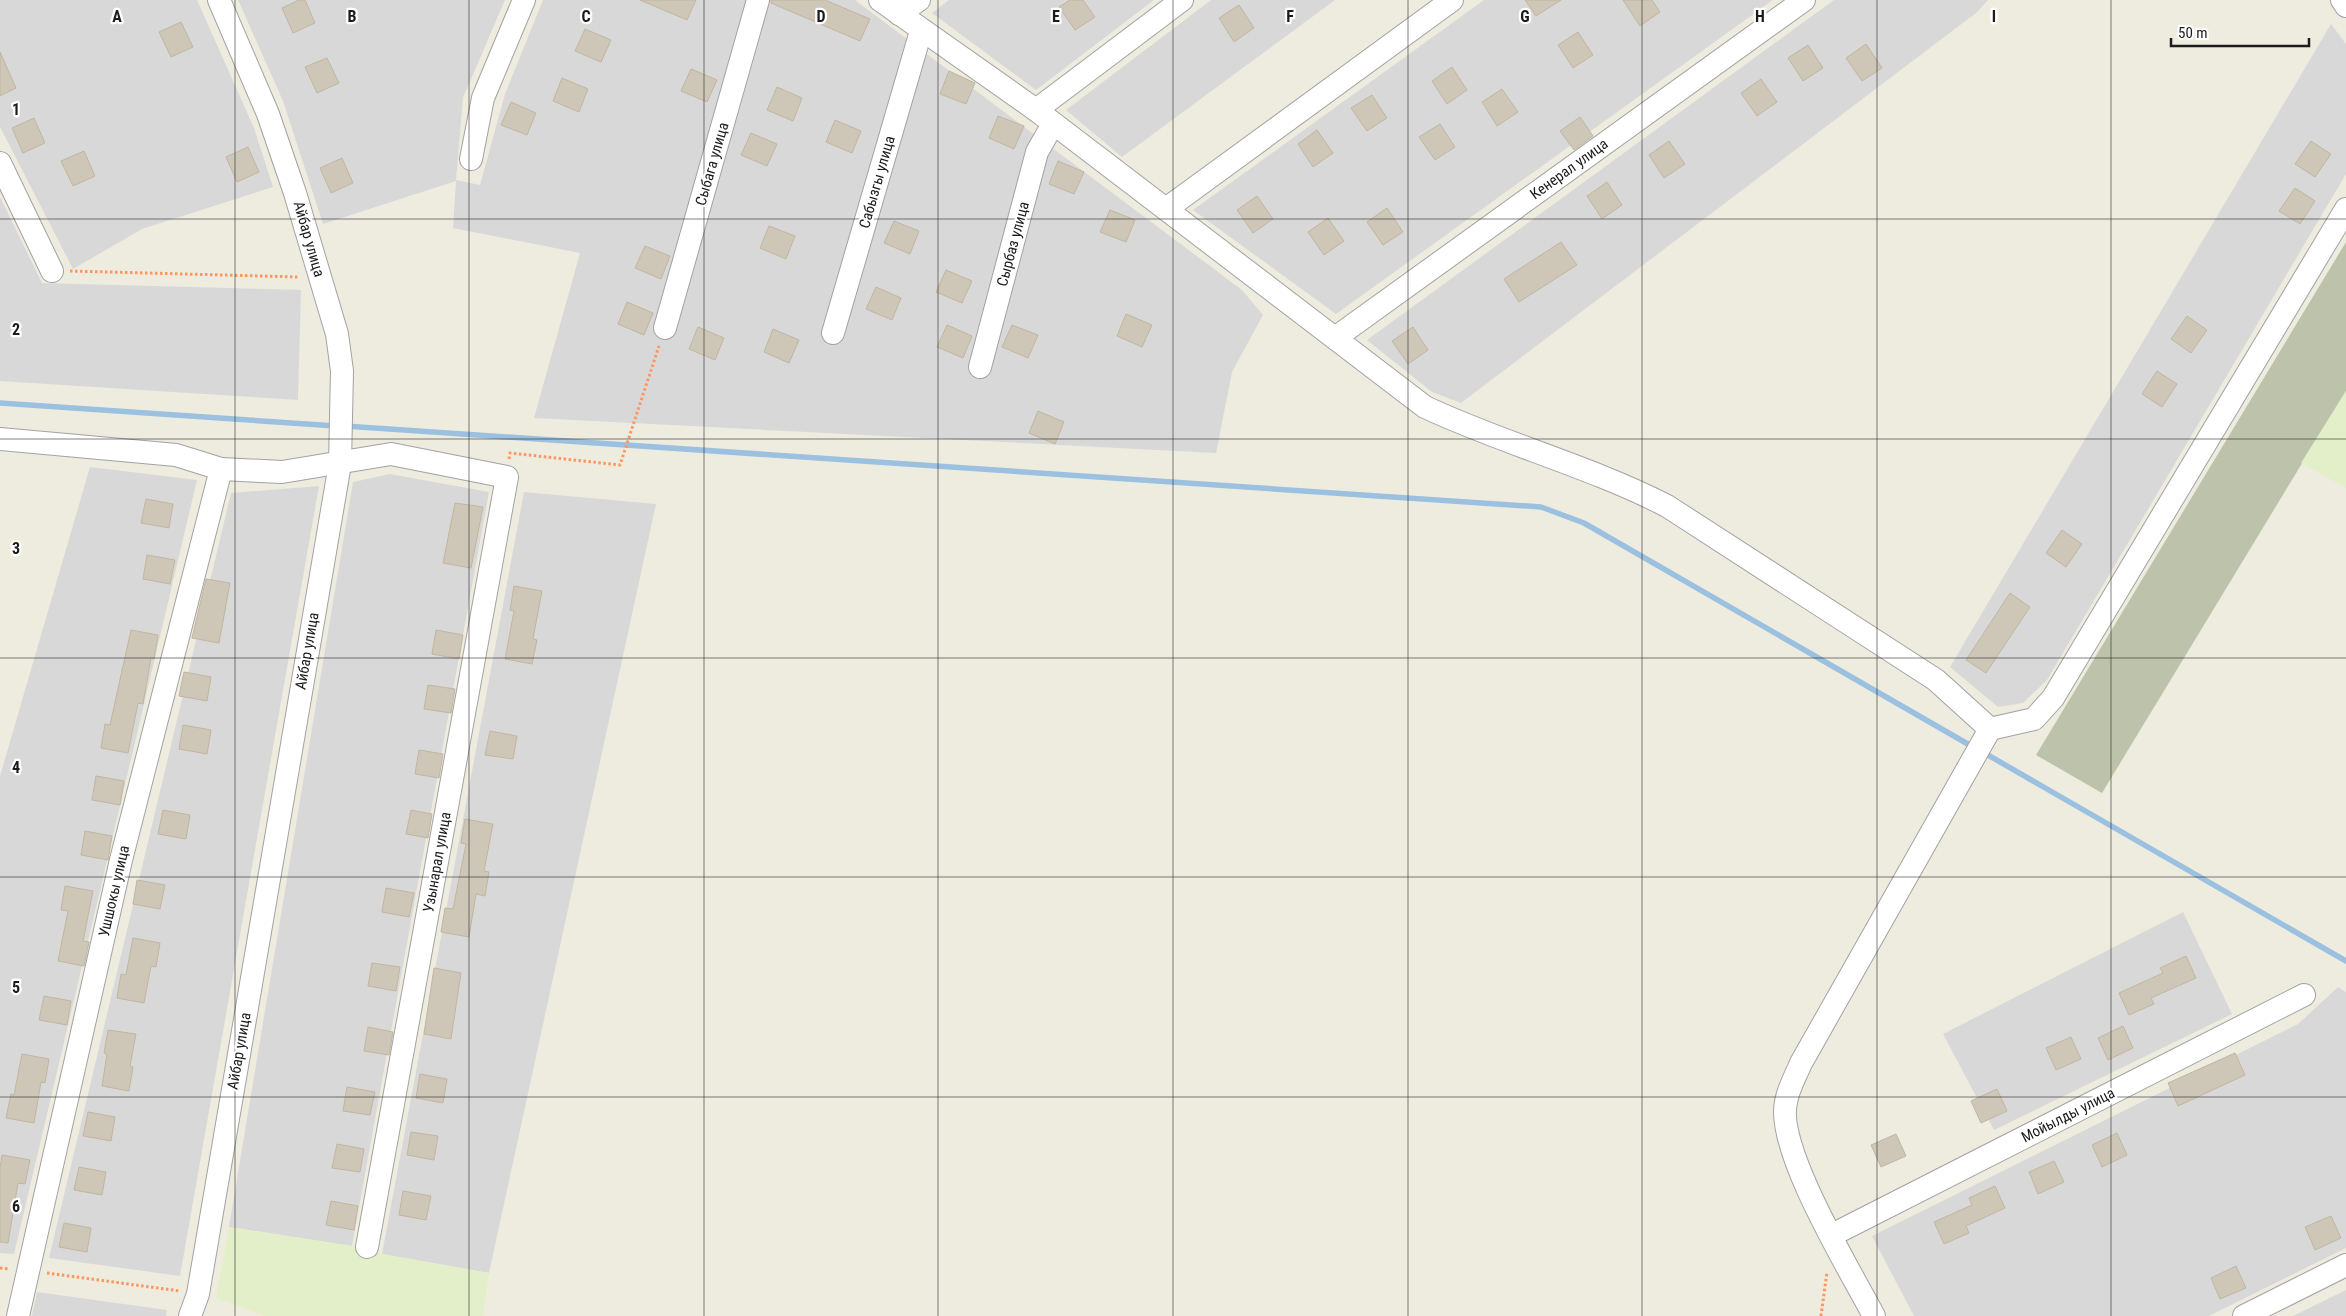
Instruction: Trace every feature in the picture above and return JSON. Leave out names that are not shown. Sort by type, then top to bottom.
[{"type":"street","name":"Айбар улица","points":[[190,1316],[198,1294],[340,464],[342,371],[337,334],[295,194],[268,114],[218,0]]},
{"type":"street","points":[[471,159],[484,98],[524,0]]},
{"type":"street","name":"Сыбага улица","points":[[665,328],[758,0]]},
{"type":"street","points":[[880,0],[1044,117],[1425,407],[1468,428],[1626,484],[1667,506],[1936,680],[1990,729]]},
{"type":"street","points":[[899,14],[918,0]]},
{"type":"street","name":"Сырбаз улица","points":[[980,367],[1037,152],[1044,117],[1182,0]]},
{"type":"street","points":[[1166,209],[1452,0]]},
{"type":"street","name":"Кенерал улица","points":[[1335,338],[1804,0]]},
{"type":"street","points":[[2342,0],[2346,6]]},
{"type":"street","name":"Сабызгы улица","points":[[833,333],[921,31]]},
{"type":"street","points":[[0,163],[52,271]]},
{"type":"street","points":[[1874,1316],[1802,1178],[1787,1135],[1785,1103],[1801,1063],[1990,729],[2034,719],[2054,698],[2346,209]]},
{"type":"street","points":[[0,440],[176,455],[221,469],[282,472],[340,464],[391,454],[507,477]]},
{"type":"street","name":"Ушшокы улица","points":[[18,1316],[121,860],[221,469]]},
{"type":"street","name":"Узынарал улица","points":[[367,1247],[507,477]]},
{"type":"street","name":"Мойылды улица","points":[[1832,1235],[2304,995]]},
{"type":"street","points":[[2244,1316],[2346,1265]]},
{"type":"path","points":[[52,271],[320,278]]},
{"type":"path","points":[[507,477],[510,454],[620,466],[665,328]]},
{"type":"path","points":[[0,1268],[198,1294]]},
{"type":"path","points":[[1821,1316],[1827,1271]]},
{"type":"shaded area","points":[[0,0],[197,0],[254,128],[273,187],[142,229],[73,269],[0,127]]},
{"type":"shaded area","points":[[238,0],[505,0],[463,98],[456,180],[480,185],[505,94],[543,0],[855,0],[1242,290],[1263,315],[1232,372],[1216,453],[534,418],[580,253],[453,228],[456,181],[323,224],[283,101]]},
{"type":"shaded area","points":[[949,0],[1154,0],[1036,90],[932,13]]},
{"type":"shaded area","points":[[1211,0],[1335,0],[1122,157],[1066,110]]},
{"type":"shaded area","points":[[1484,0],[1773,0],[1336,314],[1193,210]]},
{"type":"shaded area","points":[[1834,0],[1988,0],[1976,13],[1461,403],[1432,392],[1367,340]]},
{"type":"shaded area","points":[[2331,24],[2346,44],[2346,174],[2047,680],[2023,703],[1998,707],[1950,667]]},
{"type":"shaded area","points":[[0,197],[42,283],[301,290],[298,400],[0,381]]},
{"type":"shaded area","points":[[2346,242],[2346,391],[2102,793],[2036,755]]},
{"type":"shaded area","points":[[2346,391],[2346,488],[2301,463]]},
{"type":"shaded area","points":[[90,467],[197,480],[14,1254],[0,1253],[0,776]]},
{"type":"shaded area","points":[[390,474],[489,492],[352,1246],[229,1227],[353,482]]},
{"type":"shaded area","points":[[319,486],[180,1276],[49,1258],[231,493]]},
{"type":"shaded area","points":[[524,492],[656,504],[489,1273],[382,1254]]},
{"type":"shaded area","points":[[2183,912],[2232,1014],[1994,1130],[1943,1034]]},
{"type":"shaded area","points":[[2338,987],[2346,992],[2346,1248],[2209,1316],[1914,1316],[1872,1236],[2298,1024]]},
{"type":"shaded area","points":[[229,1227],[352,1246],[382,1254],[489,1273],[483,1316],[264,1316],[216,1298]]},
{"type":"shaded area","points":[[2346,1290],[2346,1316],[2293,1316]]},
{"type":"shaded area","points":[[37,1292],[167,1310],[166,1316],[32,1316]]},
{"type":"building","points":[[299,0],[305,0],[315,23],[293,33],[282,8]]},
{"type":"building","points":[[640,0],[696,0],[687,20]]},
{"type":"building","points":[[771,0],[825,0],[870,19],[860,41],[771,3]]},
{"type":"building","points":[[1070,0],[1083,0],[1095,17],[1075,30],[1059,7]]},
{"type":"building","points":[[1525,0],[1561,0],[1536,16]]},
{"type":"building","points":[[1623,0],[1652,0],[1660,12],[1640,26]]},
{"type":"building","points":[[1239,5],[1254,28],[1234,42],[1219,18]]},
{"type":"building","points":[[181,22],[193,47],[171,57],[159,32]]},
{"type":"building","points":[[585,29],[611,40],[601,62],[575,51]]},
{"type":"building","points":[[1578,32],[1593,55],[1573,68],[1558,45]]},
{"type":"building","points":[[1866,44],[1882,68],[1862,81],[1846,58]]},
{"type":"building","points":[[1808,45],[1823,68],[1803,81],[1788,58]]},
{"type":"building","points":[[0,52],[16,88],[0,96]]},
{"type":"building","points":[[327,58],[339,83],[317,93],[305,67]]},
{"type":"building","points":[[1452,67],[1467,90],[1447,104],[1432,81]]},
{"type":"building","points":[[691,69],[717,80],[707,102],[681,91]]},
{"type":"building","points":[[949,71],[975,83],[966,104],[940,94]]},
{"type":"building","points":[[562,78],[588,89],[579,112],[553,101]]},
{"type":"building","points":[[1761,79],[1777,102],[1757,116],[1741,93]]},
{"type":"building","points":[[777,87],[802,98],[793,121],[767,110]]},
{"type":"building","points":[[1502,89],[1518,112],[1497,126],[1482,102]]},
{"type":"building","points":[[1372,95],[1387,118],[1367,131],[1351,108]]},
{"type":"building","points":[[511,102],[536,113],[527,135],[501,125]]},
{"type":"building","points":[[998,116],[1024,126],[1014,149],[989,138]]},
{"type":"building","points":[[1580,117],[1593,136],[1574,150],[1560,131]]},
{"type":"building","points":[[34,118],[45,143],[23,153],[12,128]]},
{"type":"building","points":[[835,120],[861,131],[852,153],[826,142]]},
{"type":"building","points":[[1440,124],[1455,147],[1435,160],[1419,137]]},
{"type":"building","points":[[1317,130],[1333,153],[1313,167],[1298,144]]},
{"type":"building","points":[[751,133],[777,144],[767,166],[741,155]]},
{"type":"building","points":[[1669,141],[1685,164],[1664,178],[1649,155]]},
{"type":"building","points":[[2311,141],[2331,154],[2315,177],[2295,164]]},
{"type":"building","points":[[248,147],[259,172],[237,182],[226,157]]},
{"type":"building","points":[[84,151],[95,176],[73,186],[61,161]]},
{"type":"building","points":[[342,158],[353,183],[331,193],[320,168]]},
{"type":"building","points":[[1058,161],[1084,172],[1074,194],[1049,184]]},
{"type":"building","points":[[1607,182],[1622,205],[1602,219],[1587,196]]},
{"type":"building","points":[[2295,188],[2315,201],[2300,224],[2279,211]]},
{"type":"building","points":[[1257,196],[1273,219],[1253,233],[1237,210]]},
{"type":"building","points":[[1387,208],[1403,232],[1383,245],[1367,222]]},
{"type":"building","points":[[1110,210],[1135,220],[1126,242],[1100,232]]},
{"type":"building","points":[[1328,218],[1344,241],[1324,255],[1308,232]]},
{"type":"building","points":[[894,221],[919,231],[910,254],[884,243]]},
{"type":"building","points":[[769,226],[795,236],[786,259],[760,248]]},
{"type":"building","points":[[1561,242],[1577,265],[1519,302],[1504,279]]},
{"type":"building","points":[[645,246],[670,256],[661,279],[635,268]]},
{"type":"building","points":[[946,270],[972,281],[962,303],[936,292]]},
{"type":"building","points":[[876,287],[901,298],[892,320],[866,309]]},
{"type":"building","points":[[627,302],[653,313],[644,335],[618,324]]},
{"type":"building","points":[[1126,314],[1152,325],[1142,347],[1117,336]]},
{"type":"building","points":[[2187,316],[2207,330],[2191,353],[2171,339]]},
{"type":"building","points":[[947,325],[972,336],[963,358],[937,347]]},
{"type":"building","points":[[1012,325],[1038,335],[1028,358],[1002,347]]},
{"type":"building","points":[[698,327],[724,338],[715,360],[689,349]]},
{"type":"building","points":[[1413,327],[1428,350],[1408,364],[1392,341]]},
{"type":"building","points":[[773,329],[799,340],[789,363],[764,352]]},
{"type":"building","points":[[2157,371],[2177,384],[2162,407],[2142,394]]},
{"type":"building","points":[[1038,411],[1064,422],[1055,444],[1029,433]]},
{"type":"building","points":[[146,499],[173,504],[169,528],[141,523]]},
{"type":"building","points":[[455,503],[483,507],[471,568],[443,563]]},
{"type":"building","points":[[2062,530],[2082,544],[2066,567],[2046,553]]},
{"type":"building","points":[[147,555],[175,560],[170,584],[143,579]]},
{"type":"building","points":[[206,579],[230,583],[219,643],[192,638]]},
{"type":"building","points":[[514,586],[542,591],[533,639],[537,640],[532,664],[505,659],[514,611],[510,610]]},
{"type":"building","points":[[2010,593],[2030,607],[1986,673],[1966,660]]},
{"type":"building","points":[[131,630],[158,635],[154,659],[151,658],[143,704],[138,703],[128,753],[101,748],[105,724],[110,725]]},
{"type":"building","points":[[436,630],[463,635],[459,659],[432,654]]},
{"type":"building","points":[[184,672],[211,677],[207,701],[179,696]]},
{"type":"building","points":[[428,685],[455,689],[451,713],[424,709]]},
{"type":"building","points":[[183,725],[211,730],[207,754],[179,749]]},
{"type":"building","points":[[490,731],[517,736],[513,759],[485,755]]},
{"type":"building","points":[[419,750],[443,754],[439,778],[415,774]]},
{"type":"building","points":[[96,776],[124,781],[120,805],[92,800]]},
{"type":"building","points":[[163,810],[190,815],[186,839],[158,834]]},
{"type":"building","points":[[411,810],[432,814],[428,838],[406,834]]},
{"type":"building","points":[[465,819],[493,824],[484,871],[489,872],[485,896],[476,894],[469,937],[441,932],[445,908],[453,909],[466,844],[461,843]]},
{"type":"building","points":[[85,831],[112,836],[108,860],[81,855]]},
{"type":"building","points":[[137,880],[165,885],[160,909],[133,904]]},
{"type":"building","points":[[65,886],[93,891],[83,941],[89,942],[84,966],[58,961],[68,911],[61,910]]},
{"type":"building","points":[[386,888],[414,893],[409,917],[382,912]]},
{"type":"building","points":[[133,938],[160,943],[156,967],[151,966],[144,1003],[117,998],[121,974],[126,975]]},
{"type":"building","points":[[2186,956],[2196,978],[2151,998],[2154,1004],[2129,1015],[2119,993],[2163,973],[2160,968]]},
{"type":"building","points":[[372,963],[400,967],[396,991],[368,986]]},
{"type":"building","points":[[434,968],[461,973],[451,1039],[424,1034]]},
{"type":"building","points":[[44,996],[71,1001],[67,1025],[39,1020]]},
{"type":"building","points":[[2123,1026],[2133,1048],[2108,1060],[2098,1038]]},
{"type":"building","points":[[368,1027],[393,1032],[389,1055],[364,1051]]},
{"type":"building","points":[[108,1030],[136,1034],[130,1066],[133,1067],[129,1091],[102,1086],[107,1054],[104,1053]]},
{"type":"building","points":[[2071,1037],[2081,1059],[2056,1070],[2046,1048]]},
{"type":"building","points":[[2235,1053],[2245,1075],[2178,1106],[2168,1083]]},
{"type":"building","points":[[22,1054],[49,1059],[45,1083],[41,1082],[34,1123],[6,1118],[11,1094],[14,1095]]},
{"type":"building","points":[[420,1074],[447,1079],[443,1103],[416,1098]]},
{"type":"building","points":[[347,1087],[375,1092],[370,1115],[343,1111]]},
{"type":"building","points":[[1997,1089],[2007,1111],[1981,1123],[1971,1101]]},
{"type":"building","points":[[88,1112],[115,1117],[111,1141],[83,1136]]},
{"type":"building","points":[[411,1132],[438,1136],[434,1160],[407,1155]]},
{"type":"building","points":[[2117,1133],[2127,1155],[2102,1167],[2092,1145]]},
{"type":"building","points":[[1896,1134],[1906,1156],[1881,1167],[1871,1145]]},
{"type":"building","points":[[337,1144],[364,1149],[360,1172],[332,1168]]},
{"type":"building","points":[[2,1155],[30,1160],[25,1184],[18,1183],[8,1243],[0,1242],[0,1168]]},
{"type":"building","points":[[2054,1161],[2064,1182],[2038,1194],[2029,1172]]},
{"type":"building","points":[[79,1167],[106,1172],[102,1195],[74,1190]]},
{"type":"building","points":[[1995,1186],[2005,1208],[1966,1226],[1969,1233],[1944,1244],[1934,1222],[1972,1205],[1969,1198]]},
{"type":"building","points":[[403,1191],[431,1196],[426,1220],[399,1215]]},
{"type":"building","points":[[331,1201],[358,1206],[354,1230],[326,1225]]},
{"type":"building","points":[[2331,1216],[2341,1238],[2315,1250],[2305,1227]]},
{"type":"building","points":[[64,1223],[91,1228],[87,1252],[59,1247]]},
{"type":"building","points":[[2236,1266],[2246,1288],[2220,1299],[2211,1278]]},
{"type":"waterway","points":[[0,403],[336,426]]},
{"type":"waterway","points":[[345,426],[1541,507],[1584,523],[1973,747]]},
{"type":"waterway","points":[[1981,751],[2346,961]]}]
